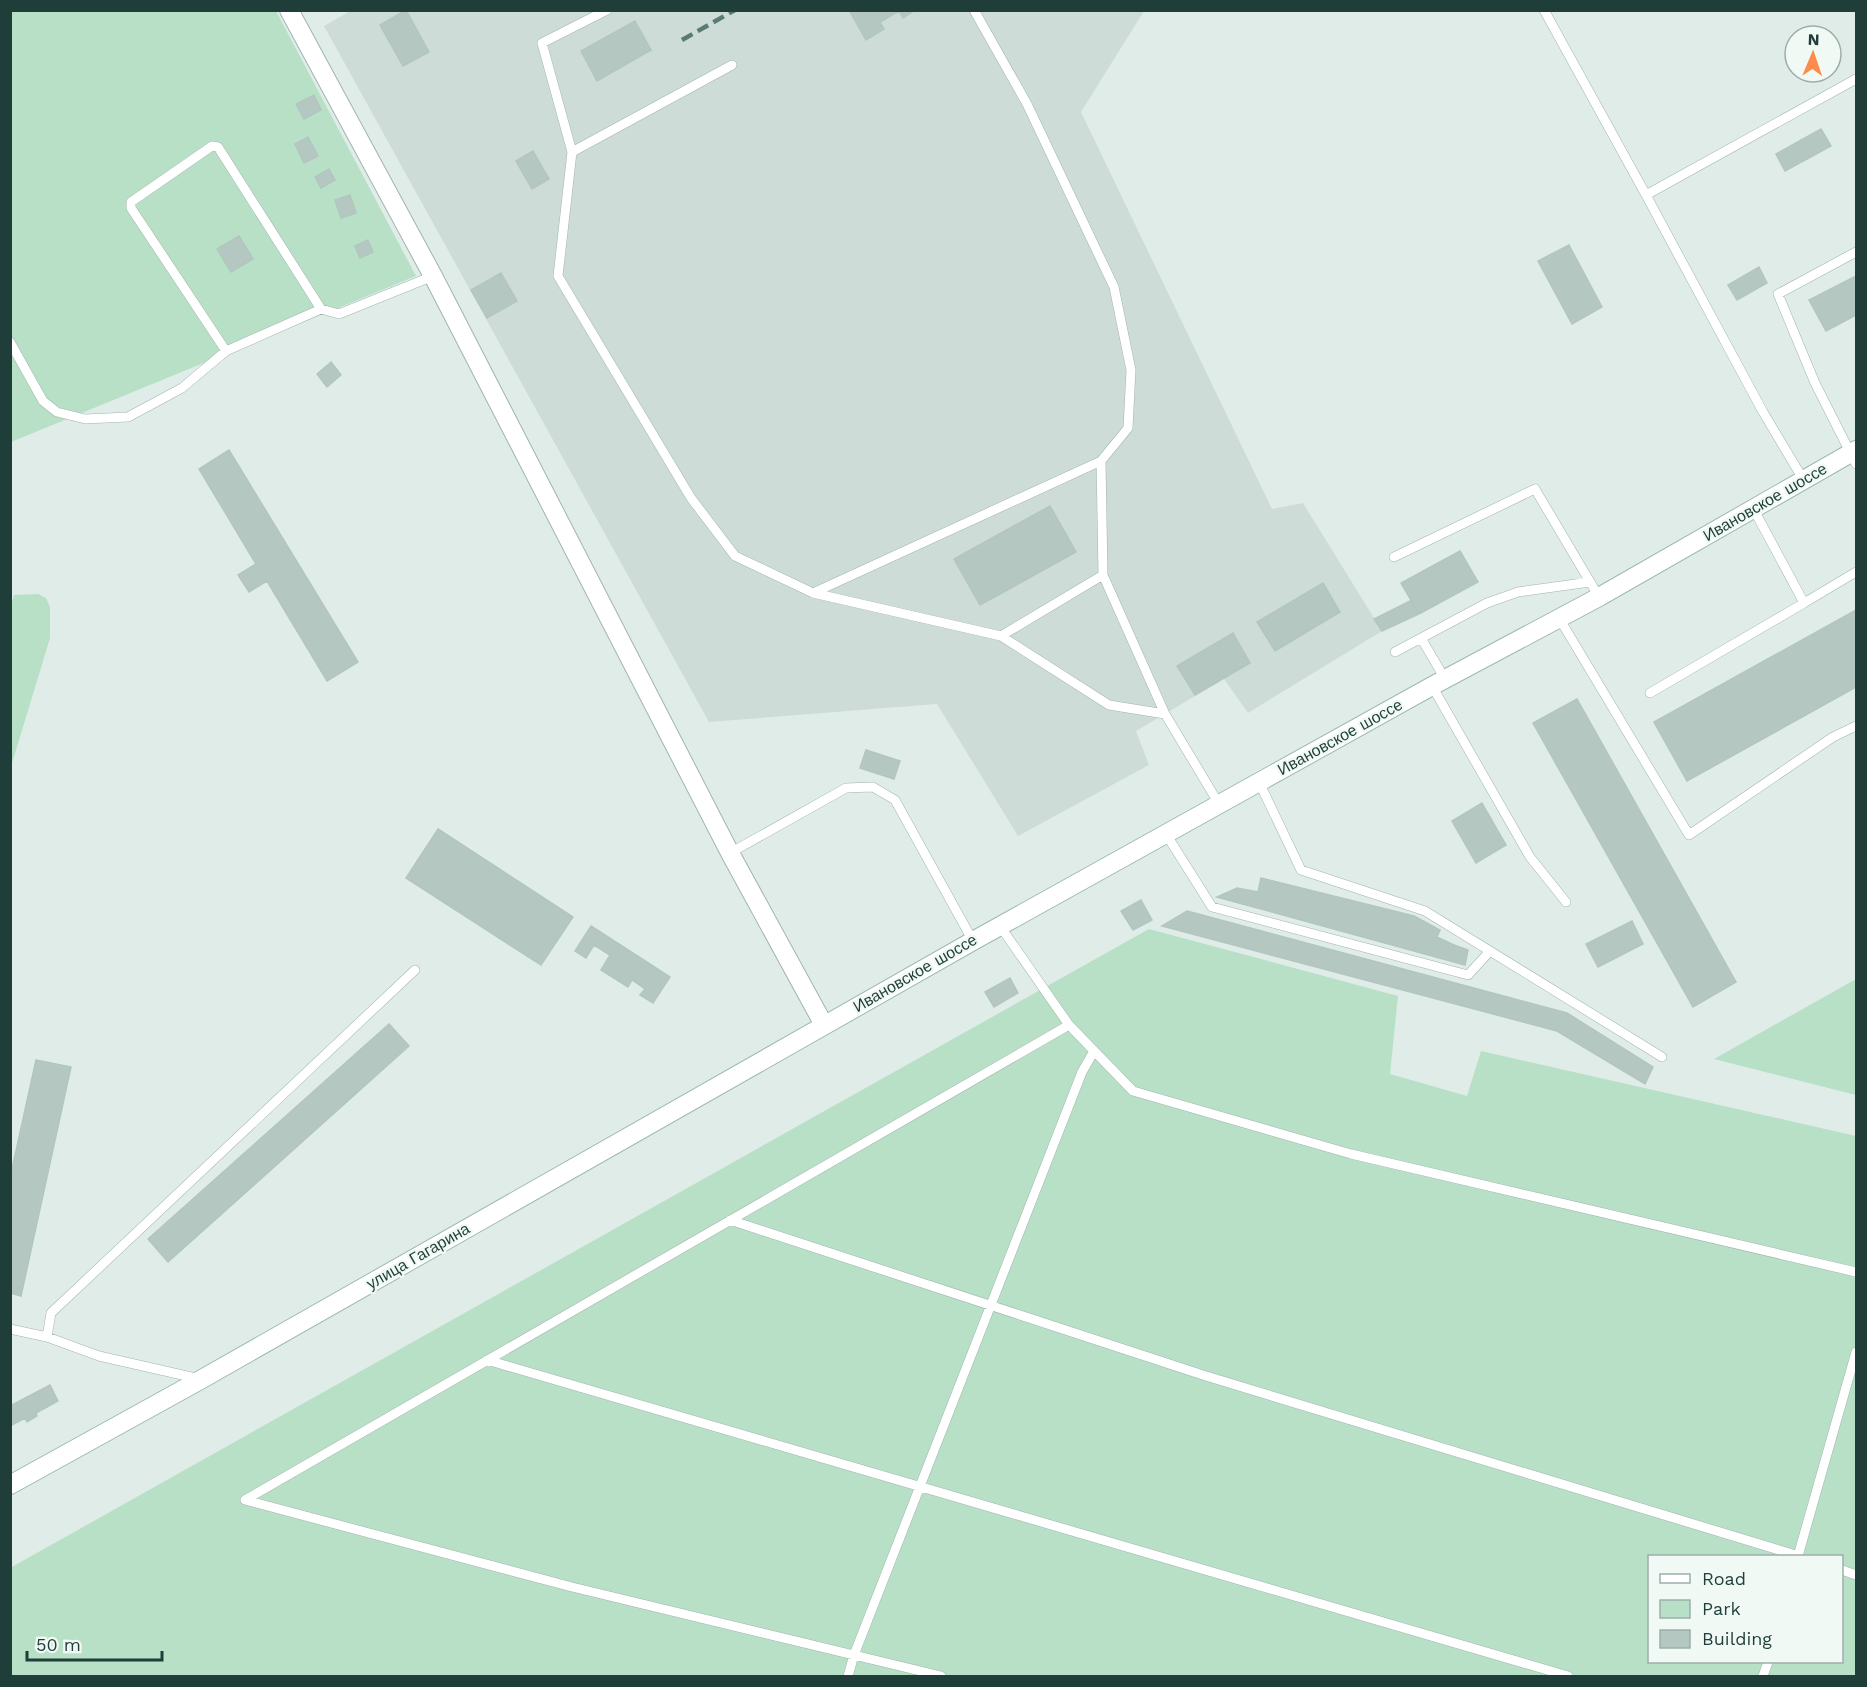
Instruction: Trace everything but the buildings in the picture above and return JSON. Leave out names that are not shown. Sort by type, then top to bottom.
[{"type":"street","points":[[290,10],[433,276],[730,853],[824,1025]]},
{"type":"street","name":"Ивановское шоссе","points":[[824,1025],[1438,682],[1559,618],[1595,589],[1753,508],[1803,479],[1854,456]]},
{"type":"street","name":"улица Гагарина","points":[[10,1485],[202,1379],[824,1025]]},
{"type":"lane","points":[[607,10],[542,44],[572,152],[558,276],[691,498],[735,556],[813,593],[1001,636],[1109,705],[1165,714]]},
{"type":"lane","points":[[813,593],[1101,461],[1128,428],[1131,370],[1114,287],[1027,104],[974,10]]},
{"type":"lane","points":[[1544,10],[1763,412],[1803,479]]},
{"type":"lane","points":[[572,152],[732,65]]},
{"type":"lane","points":[[1646,195],[1857,78]]},
{"type":"lane","points":[[226,351],[131,208],[131,202],[212,146],[218,147],[321,309]]},
{"type":"lane","points":[[1854,456],[1815,382],[1778,294],[1857,252]]},
{"type":"lane","points":[[10,342],[43,401],[57,412],[85,419],[128,417],[182,388],[226,351],[321,309],[339,314],[433,276]]},
{"type":"lane","points":[[1101,461],[1103,575],[1165,714],[1219,804]]},
{"type":"lane","points":[[1394,557],[1535,489],[1595,589],[1518,592],[1487,603],[1395,652]]},
{"type":"lane","points":[[1753,508],[1804,603]]},
{"type":"lane","points":[[1650,693],[1857,572]]},
{"type":"lane","points":[[1001,636],[1103,575]]},
{"type":"lane","points":[[1559,618],[1689,835],[1833,737],[1857,726]]},
{"type":"lane","points":[[1422,638],[1438,682],[1530,857],[1566,902]]},
{"type":"lane","points":[[1259,782],[1301,870],[1425,911],[1662,1057]]},
{"type":"lane","points":[[730,853],[846,788],[873,786],[895,800],[973,941]]},
{"type":"lane","points":[[1166,834],[1212,907],[1468,975],[1490,951]]},
{"type":"lane","points":[[999,926],[1069,1025],[1133,1091],[1351,1154],[1857,1272]]},
{"type":"lane","points":[[47,1337],[51,1313],[415,970]]},
{"type":"lane","points":[[941,1677],[572,1587],[246,1500],[1069,1025]]},
{"type":"lane","points":[[848,1677],[854,1655],[989,1305],[1082,1072],[1094,1051]]},
{"type":"lane","points":[[730,1220],[1206,1376],[1795,1555]]},
{"type":"lane","points":[[10,1329],[47,1337],[99,1356],[202,1379]]},
{"type":"lane","points":[[1798,1555],[1854,1373],[1857,1352]]},
{"type":"lane","points":[[488,1360],[1568,1677]]},
{"type":"shaded area","points":[[352,10],[1144,11],[1081,112],[1272,509],[1303,503],[1382,631],[1248,713],[1224,679],[1136,731],[1149,765],[1018,836],[937,704],[709,722],[324,26]]},
{"type":"green space","points":[[11,11],[276,11],[416,276],[11,442]]},
{"type":"green space","points":[[38,594],[46,598],[50,607],[50,638],[11,765],[11,606],[14,595]]},
{"type":"green space","points":[[1149,929],[1398,996],[1390,1074],[1467,1096],[1481,1051],[1856,1136],[1856,1676],[11,1676],[10,1568]]},
{"type":"green space","points":[[1856,979],[1856,1095],[1714,1059]]},
{"type":"railway","points":[[682,40],[735,10]]}]
